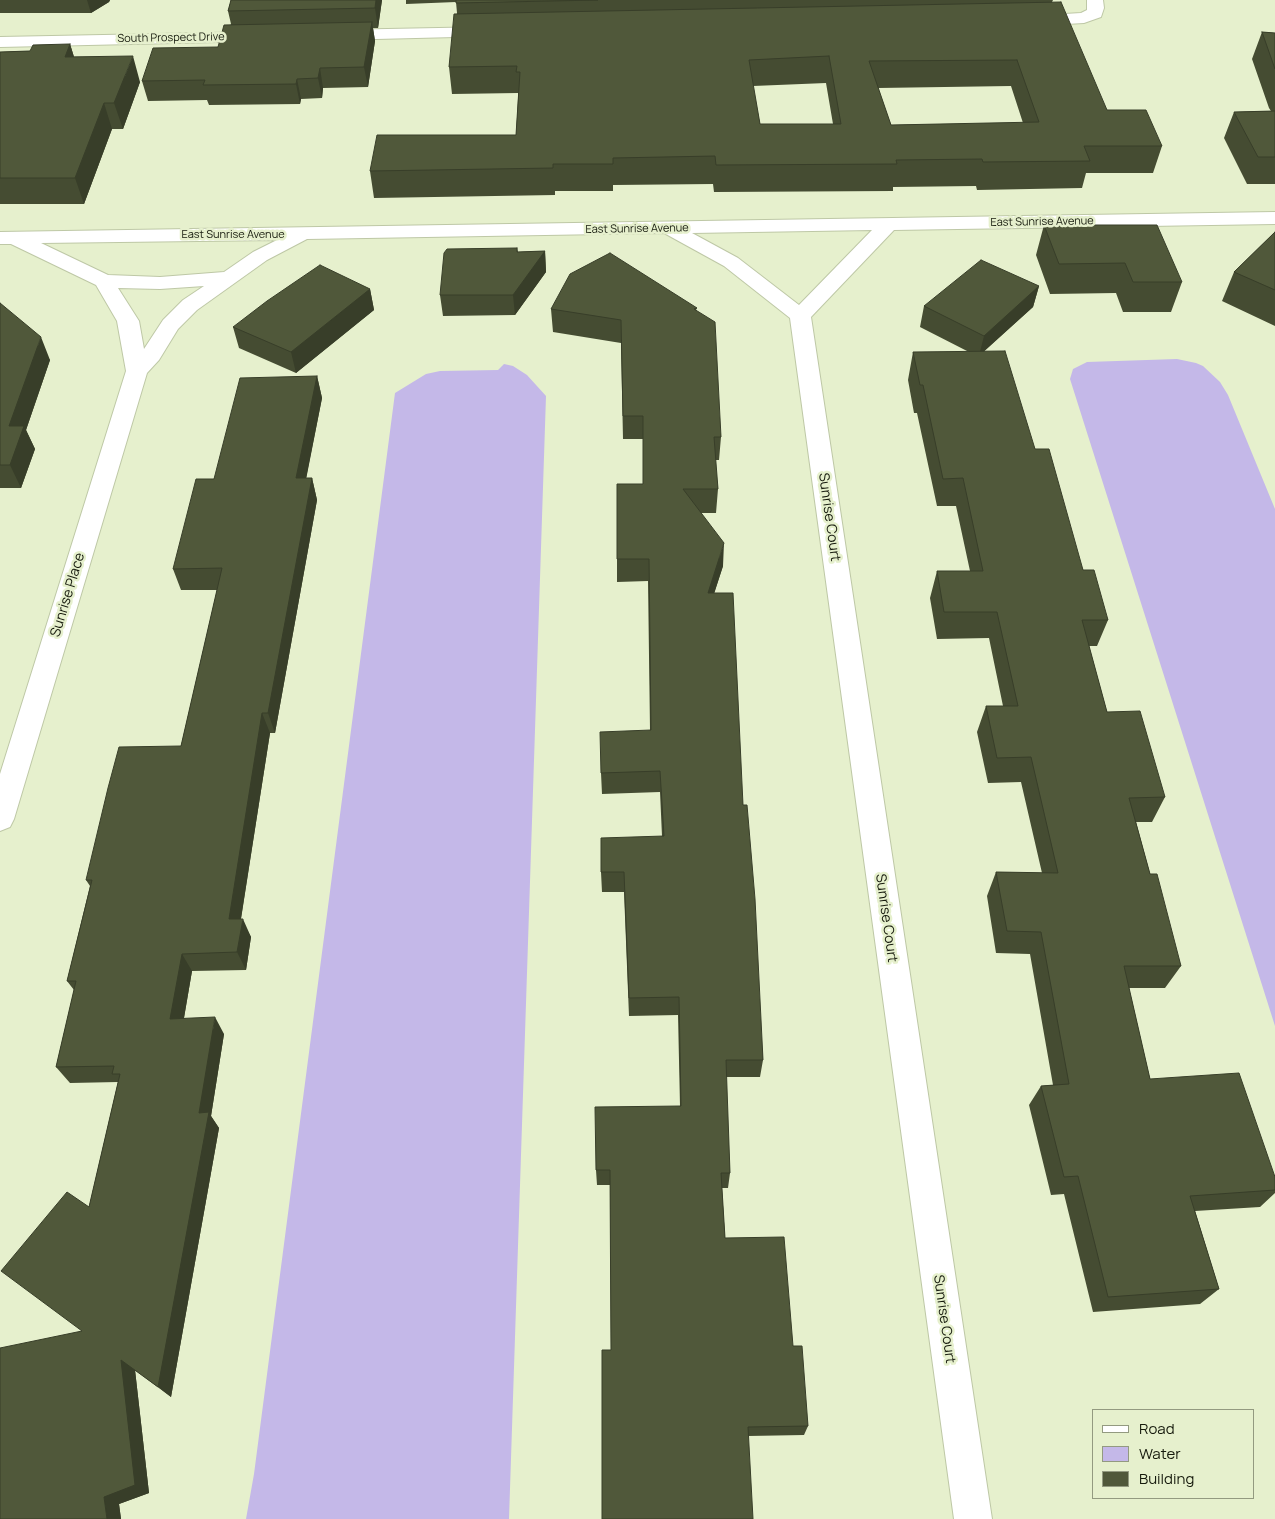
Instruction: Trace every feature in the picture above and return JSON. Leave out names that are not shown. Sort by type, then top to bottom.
[{"type":"street","points":[[1015,22],[1067,20],[1093,8]]},
{"type":"street","points":[[318,36],[507,32]]},
{"type":"street","name":"South Prospect Drive","points":[[0,42],[278,36]]},
{"type":"street","name":"East Sunrise Avenue","points":[[4,238],[239,234],[300,235],[1275,218]]},
{"type":"street","points":[[669,228],[731,262],[800,316],[889,224]]},
{"type":"street","name":"Sunrise Place","points":[[0,819],[137,371],[151,355],[178,316],[227,278],[260,256],[300,235]]},
{"type":"street","points":[[4,238],[62,259],[104,281],[160,283],[227,278]]},
{"type":"street","name":"Sunrise Place","points":[[104,281],[128,321],[137,371]]},
{"type":"street","name":"Sunrise Court","points":[[800,316],[972,1519]]},
{"type":"water","points":[[1177,359],[1203,366],[1220,382],[1228,395],[1275,509],[1275,1026],[1070,379],[1073,369],[1087,362]]},
{"type":"water","points":[[504,364],[513,366],[527,375],[546,396],[509,1519],[246,1519],[254,1474],[395,393],[426,374],[440,371],[498,370]]},
{"type":"building","points":[[231,0],[376,0],[375,8],[228,11]]},
{"type":"building","points":[[456,0],[598,0],[456,3]]},
{"type":"building","points":[[1061,2],[1107,110],[1146,110],[1162,146],[1084,146],[1090,161],[983,162],[982,159],[896,160],[897,164],[716,165],[715,156],[613,158],[613,164],[553,164],[553,168],[370,171],[377,135],[516,135],[520,72],[516,72],[517,66],[449,67],[454,14]],"holes":[[[829,56],[841,124],[760,124],[749,60]],[[1017,60],[1039,122],[891,125],[869,61]]]},
{"type":"building","points":[[372,22],[364,67],[320,68],[318,78],[297,79],[296,84],[203,85],[205,80],[142,81],[153,48],[218,47],[224,25]]},
{"type":"building","points":[[1262,32],[1275,33],[1275,69]]},
{"type":"building","points":[[70,44],[65,57],[133,56],[114,103],[104,103],[75,178],[0,178],[0,52],[30,51],[33,45]]},
{"type":"building","points":[[1275,111],[1275,157],[1258,157],[1234,112]]},
{"type":"building","points":[[1044,225],[1157,225],[1182,282],[1133,282],[1125,263],[1059,264]]},
{"type":"building","points":[[1275,232],[1275,290],[1234,272]]},
{"type":"building","points":[[517,248],[517,252],[545,251],[513,295],[440,295],[444,253],[447,249]]},
{"type":"building","points":[[610,253],[697,308],[694,309],[715,322],[721,437],[714,437],[718,489],[683,489],[724,543],[708,593],[733,593],[743,805],[747,805],[755,899],[763,1060],[726,1060],[730,1173],[721,1173],[725,1238],[784,1237],[793,1346],[802,1346],[808,1426],[748,1427],[753,1519],[602,1519],[602,1350],[611,1350],[610,1170],[596,1170],[595,1107],[681,1106],[679,997],[629,998],[624,872],[601,872],[601,838],[664,836],[660,771],[601,773],[600,732],[651,730],[649,559],[617,559],[617,484],[643,484],[643,416],[623,416],[621,320],[551,309],[570,274]]},
{"type":"building","points":[[981,260],[1039,286],[984,336],[924,306]]},
{"type":"building","points":[[320,265],[370,289],[291,352],[233,327],[267,301]]},
{"type":"building","points":[[0,303],[41,337],[9,426],[24,426],[10,465],[0,465]]},
{"type":"building","points":[[1005,351],[1035,449],[1049,449],[1083,570],[1094,570],[1108,620],[1082,620],[1107,712],[1140,711],[1165,797],[1129,798],[1150,874],[1157,874],[1181,966],[1124,966],[1150,1079],[1239,1073],[1275,1177],[1275,1190],[1190,1196],[1219,1289],[1108,1297],[1078,1176],[1064,1177],[1041,1086],[1069,1084],[1041,932],[1007,931],[996,872],[1058,873],[1031,757],[997,758],[986,706],[1018,706],[997,612],[944,612],[937,571],[983,571],[963,478],[943,479],[923,385],[920,385],[913,352]]},
{"type":"building","points":[[317,376],[296,478],[312,478],[268,713],[262,713],[229,919],[243,919],[237,952],[182,954],[170,1019],[215,1017],[199,1113],[209,1112],[158,1387],[121,1360],[135,1485],[104,1497],[107,1519],[0,1519],[0,1348],[82,1331],[1,1271],[67,1192],[89,1207],[120,1074],[112,1074],[114,1066],[56,1067],[76,981],[67,981],[92,880],[86,880],[119,747],[181,746],[222,568],[173,569],[196,479],[214,479],[240,378]]}]
